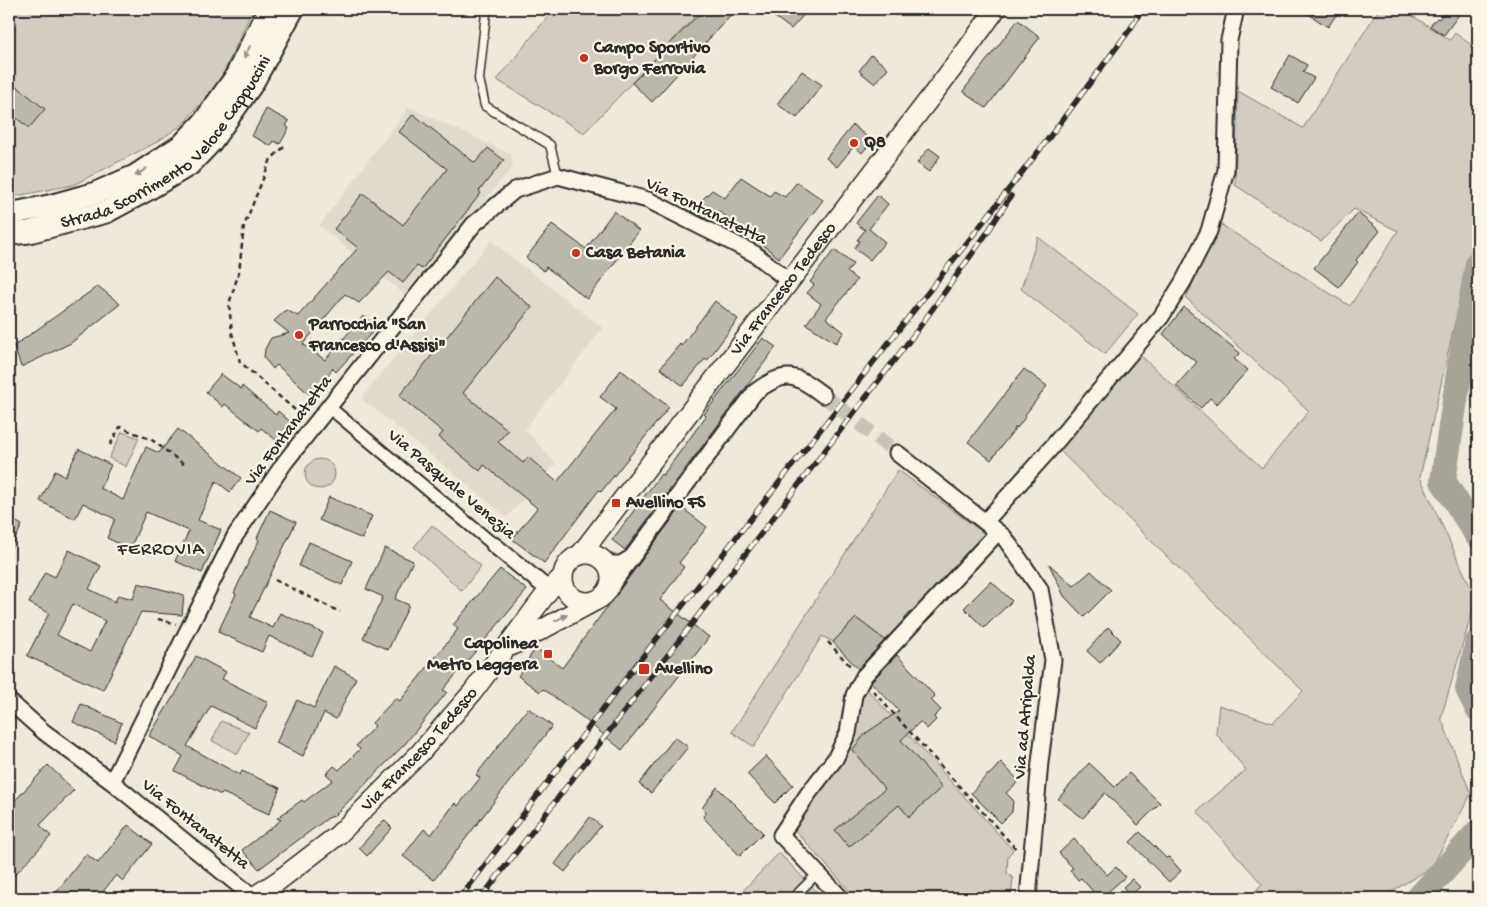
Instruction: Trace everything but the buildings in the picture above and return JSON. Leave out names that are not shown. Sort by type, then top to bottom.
[{"type":"main road","name":"Strada Scorrimento Veloce Cappuccini","points":[[9,214],[96,194],[135,176],[182,145],[203,123],[235,78],[269,9]]},
{"type":"main road","name":"Strada Scorrimento Veloce Cappuccini","points":[[9,234],[29,232],[106,212],[188,165],[211,142],[252,84],[293,9]]},
{"type":"street","points":[[985,522],[1051,448],[1161,317],[1183,282],[1209,231],[1226,170],[1229,40],[1236,9]]},
{"type":"street","name":"Via Francesco Tedesco","points":[[253,898],[338,835],[419,754],[472,693],[556,583],[568,563],[594,559],[601,529],[956,64],[990,13]]},
{"type":"street","name":"Via Fontanatetta","points":[[112,782],[235,536],[285,462],[330,408],[474,224],[515,190],[558,176],[648,200],[755,254],[789,281]]},
{"type":"street","points":[[556,583],[563,585],[573,598],[580,602],[589,602],[603,594],[755,392],[771,380],[784,377],[794,378],[805,382],[823,395]]},
{"type":"street","name":"Via Pasquale Venezia","points":[[330,408],[494,545],[556,583]]},
{"type":"street","name":"Via ad Atripalda","points":[[897,453],[1004,537],[1040,589],[1053,660],[1040,762],[1028,898]]},
{"type":"street","points":[[841,898],[782,835],[808,794],[835,759],[848,734],[854,695],[862,679],[998,532]]},
{"type":"street","points":[[594,559],[620,564],[634,555]]},
{"type":"street","points":[[503,650],[603,594],[611,580],[610,572],[594,559]]},
{"type":"street","name":"Via Fontanatetta","points":[[9,701],[44,732],[112,782],[253,898]]},
{"type":"lane","points":[[486,13],[479,79],[485,106],[550,145],[558,176]]},
{"type":"lane","points":[[793,898],[818,874]]},
{"type":"path","points":[[284,146],[271,159],[244,226],[239,272],[229,304],[232,332],[240,362],[314,427]]},
{"type":"path","points":[[110,444],[120,427],[152,440],[186,466]]},
{"type":"path","points":[[275,580],[340,612]]},
{"type":"path","points":[[828,642],[1031,865]]},
{"type":"shaded area","points":[[9,9],[253,9],[219,82],[183,124],[157,142],[73,185],[16,196],[9,195]]},
{"type":"shaded area","name":"Campo Sportivo Borgo Ferrovia","points":[[554,9],[702,9],[584,133],[497,80]]},
{"type":"shaded area","points":[[1379,9],[1402,9],[1450,40],[1455,33],[1478,50],[1478,240],[1454,326],[1420,477],[1476,599],[1441,718],[1471,794],[1432,867],[1381,898],[1248,898],[1262,884],[1197,811],[1246,770],[1216,733],[1219,705],[1273,723],[1303,691],[1058,449],[1139,354],[1262,468],[1309,411],[1186,298],[1220,224],[1350,306],[1398,231],[1354,209],[1321,241],[1235,185],[1238,91],[1303,128]]},
{"type":"shaded area","points":[[409,107],[511,154],[513,167],[404,294],[319,226]]},
{"type":"shaded area","points":[[1038,237],[1138,314],[1105,354],[1021,289]]},
{"type":"shaded area","points":[[491,241],[603,328],[525,429],[556,464],[507,517],[361,398]]},
{"type":"shaded area","points":[[122,432],[139,438],[126,467],[109,458]]},
{"type":"shaded area","points":[[320,459],[331,463],[335,474],[331,485],[320,489],[309,485],[305,474],[309,463]]},
{"type":"shaded area","points":[[898,470],[985,534],[885,640],[856,618],[833,642],[822,636],[754,747],[732,732]]},
{"type":"shaded area","points":[[432,525],[481,566],[462,591],[414,547]]},
{"type":"shaded area","points":[[865,687],[1013,850],[1008,856],[1007,873],[1013,878],[1011,898],[856,898],[793,828],[854,732]]},
{"type":"shaded area","points":[[221,721],[249,732],[238,754],[212,741]]},
{"type":"shaded area","points":[[779,853],[823,898],[736,898]]},
{"type":"waterway","points":[[1478,263],[1443,481],[1478,536]]},
{"type":"waterway","points":[[1478,642],[1468,689],[1478,709]]},
{"type":"waterway","points":[[1419,898],[1478,832]]},
{"type":"tunnel","points":[[823,395],[897,453]]},
{"type":"railway","points":[[460,898],[633,669],[1045,143],[1131,28],[1142,9]]},
{"type":"railway","points":[[481,898],[916,332],[987,233],[1011,196]]},
{"type":"place","name":"Campo Sportivo Borgo Ferrovia","points":[[584,58]]},
{"type":"place","name":"Q8","points":[[854,143]]},
{"type":"place","name":"Casa Betania","points":[[576,253]]},
{"type":"place","name":"Parrocchia \"San Francesco d'Assisi\"","points":[[299,335]]},
{"type":"place","name":"Avellino FS","points":[[616,503]]},
{"type":"place","name":"Capolinea Metro Leggera","points":[[548,654]]},
{"type":"place","name":"Avellino","points":[[644,669]]},
{"type":"district","name":"FERROVIA","points":[[161,550]]}]
